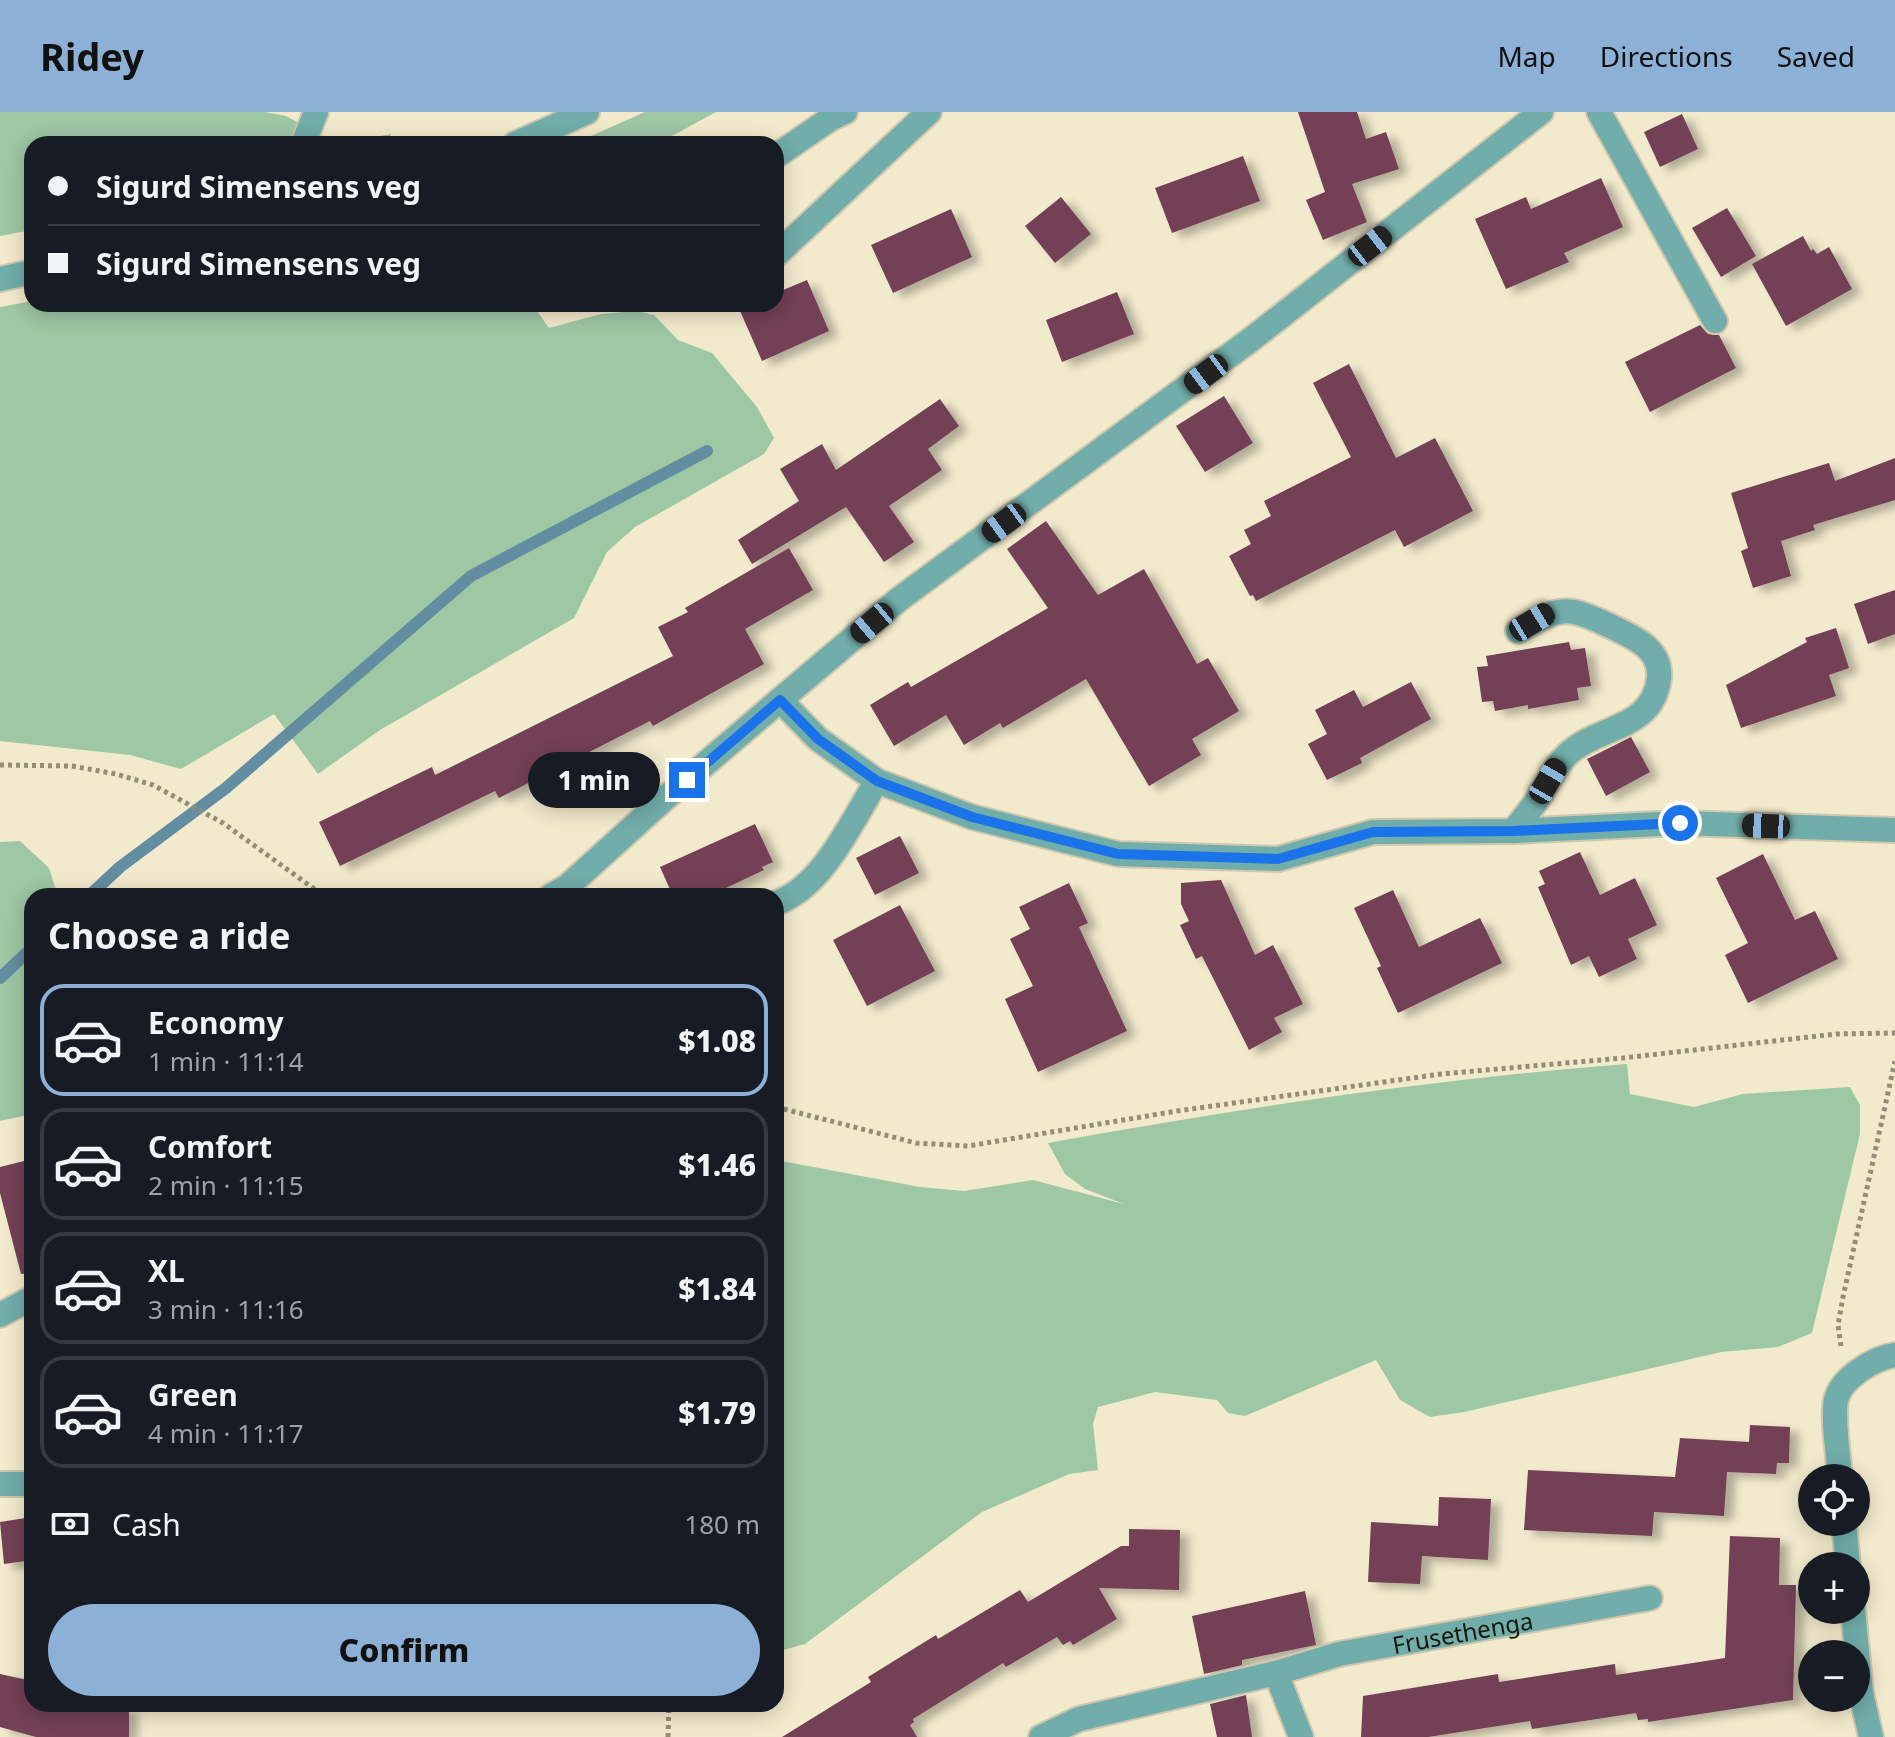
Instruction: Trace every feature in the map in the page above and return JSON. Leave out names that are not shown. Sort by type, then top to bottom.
[{"type":"street","points":[[306,136],[316,112]]},
{"type":"street","points":[[533,136],[587,112]]},
{"type":"street","points":[[784,151],[845,112]]},
{"type":"street","points":[[784,248],[929,112]]},
{"type":"street","points":[[565,888],[898,600],[1253,338],[1541,112]]},
{"type":"street","points":[[1599,112],[1715,321]]},
{"type":"street","points":[[0,279],[24,274]]},
{"type":"street","points":[[1513,831],[1537,801],[1560,762],[1573,749],[1648,709],[1657,693],[1660,673],[1655,656],[1639,640],[1580,612],[1546,614],[1518,631]]},
{"type":"street","points":[[780,700],[818,739],[877,781],[972,817],[1118,854],[1278,859],[1373,832],[1513,831],[1680,823],[1895,830]]},
{"type":"street","points":[[784,900],[792,897],[817,875],[877,781]]},
{"type":"street","points":[[0,1315],[24,1302]]},
{"type":"street","points":[[1839,1464],[1836,1398],[1854,1373],[1895,1355]]},
{"type":"street","points":[[0,1484],[24,1484]]},
{"type":"street","name":"Frusethenga","points":[[1041,1737],[1079,1719],[1276,1673],[1339,1654],[1650,1598]]},
{"type":"street","points":[[1854,1624],[1861,1693],[1871,1737]]},
{"type":"street","points":[[1276,1673],[1301,1737]]},
{"type":"path","points":[[0,765],[72,766],[153,785],[223,823],[313,888]]},
{"type":"path","points":[[784,1109],[916,1143],[968,1146],[1177,1111],[1441,1074],[1623,1058],[1836,1034],[1895,1033]]},
{"type":"path","points":[[1854,1373],[1842,1347],[1838,1325],[1895,1061]]},
{"type":"path","points":[[668,1737],[669,1712]]},
{"type":"green space","points":[[0,112],[265,112],[286,116],[323,136],[24,136],[24,232],[0,236]]},
{"type":"green space","points":[[645,112],[716,112],[672,136],[591,136]]},
{"type":"green space","points":[[24,302],[24,312],[538,312],[549,328],[601,314],[640,312],[654,315],[678,340],[712,353],[757,407],[774,438],[764,454],[635,527],[607,552],[574,618],[380,730],[318,774],[274,714],[181,769],[130,755],[0,741],[0,307]]},
{"type":"green space","points":[[20,841],[49,868],[55,888],[24,888],[24,1116],[0,1121],[0,842]]},
{"type":"green space","points":[[1627,1064],[1630,1094],[1694,1107],[1743,1094],[1850,1087],[1860,1105],[1860,1134],[1812,1333],[1778,1347],[1721,1352],[1464,1412],[1430,1417],[1400,1400],[1376,1360],[1245,1416],[1228,1413],[1217,1400],[1155,1392],[1098,1407],[1093,1424],[1098,1470],[1069,1474],[982,1512],[805,1644],[784,1650],[784,1162],[920,1187],[964,1191],[1033,1180],[1124,1204],[1085,1189],[1065,1174],[1048,1143],[1337,1096]]},
{"type":"building","points":[[1298,112],[1357,112],[1366,139],[1386,132],[1399,169],[1352,184],[1367,222],[1323,240],[1306,200],[1325,192]]},
{"type":"building","points":[[1682,114],[1698,149],[1660,167],[1644,132]]},
{"type":"building","points":[[1243,156],[1260,201],[1172,233],[1155,188]]},
{"type":"building","points":[[1601,178],[1623,227],[1564,253],[1569,262],[1506,289],[1475,219],[1526,197],[1531,209]]},
{"type":"building","points":[[1061,197],[1091,234],[1055,263],[1025,226]]},
{"type":"building","points":[[1727,208],[1756,256],[1721,277],[1692,228]]},
{"type":"building","points":[[951,209],[972,257],[893,293],[871,245]]},
{"type":"building","points":[[1803,236],[1811,251],[1813,249],[1817,254],[1829,247],[1852,289],[1786,326],[1752,264]]},
{"type":"building","points":[[807,280],[829,331],[762,361],[741,312],[784,312],[784,290]]},
{"type":"building","points":[[1117,292],[1134,334],[1062,362],[1046,320]]},
{"type":"building","points":[[1700,325],[1708,334],[1719,335],[1736,368],[1650,412],[1625,362]]},
{"type":"building","points":[[1349,364],[1396,458],[1435,438],[1473,511],[1404,547],[1395,530],[1256,601],[1253,595],[1250,596],[1229,556],[1251,544],[1244,530],[1271,516],[1264,501],[1351,457],[1313,383]]},
{"type":"building","points":[[1224,396],[1253,443],[1205,472],[1176,426]]},
{"type":"building","points":[[940,399],[959,426],[928,449],[942,470],[889,506],[914,542],[884,562],[846,507],[752,564],[738,540],[799,501],[780,469],[822,444],[836,470]]},
{"type":"building","points":[[1895,458],[1895,500],[1813,525],[1815,530],[1781,541],[1791,576],[1753,588],[1741,551],[1748,548],[1731,493],[1829,463],[1835,481]]},
{"type":"building","points":[[1046,521],[1098,595],[1144,569],[1197,664],[1208,658],[1239,711],[1192,739],[1201,755],[1149,786],[1086,679],[1003,728],[1000,723],[964,745],[946,715],[894,746],[870,705],[908,682],[911,687],[1048,608],[1007,549]]},
{"type":"building","points":[[789,548],[813,590],[745,629],[764,664],[653,726],[650,721],[499,798],[495,791],[340,866],[319,822],[432,767],[435,775],[673,656],[658,627],[688,612],[685,608]]},
{"type":"building","points":[[1895,590],[1895,634],[1868,644],[1854,604]]},
{"type":"building","points":[[1836,628],[1849,668],[1829,675],[1836,696],[1741,728],[1726,685],[1807,642],[1805,638]]},
{"type":"building","points":[[1569,642],[1571,650],[1585,648],[1591,686],[1577,688],[1579,700],[1495,711],[1493,701],[1482,702],[1477,667],[1488,666],[1486,656]]},
{"type":"building","points":[[1411,682],[1431,719],[1360,758],[1362,763],[1327,780],[1308,744],[1327,734],[1315,710],[1354,690],[1363,707]]},
{"type":"building","points":[[1631,737],[1650,772],[1606,796],[1587,759]]},
{"type":"building","points":[[755,824],[773,862],[762,867],[764,870],[726,888],[669,888],[660,867]]},
{"type":"building","points":[[900,836],[919,873],[875,895],[856,858]]},
{"type":"building","points":[[1580,852],[1600,895],[1635,878],[1657,925],[1628,939],[1637,959],[1599,977],[1589,956],[1571,965],[1538,887],[1545,884],[1539,871]]},
{"type":"building","points":[[1763,854],[1795,920],[1815,911],[1838,959],[1748,1003],[1725,955],[1748,943],[1716,878]]},
{"type":"building","points":[[1221,880],[1255,955],[1273,945],[1303,1004],[1274,1018],[1282,1032],[1249,1050],[1202,956],[1196,959],[1180,925],[1189,921],[1181,904],[1181,883]]},
{"type":"building","points":[[1069,883],[1088,923],[1079,927],[1127,1031],[1038,1072],[1005,999],[1033,986],[1010,939],[1030,929],[1019,907]]},
{"type":"building","points":[[1393,890],[1419,947],[1480,918],[1502,963],[1398,1013],[1377,968],[1381,966],[1354,908]]},
{"type":"building","points":[[900,905],[935,971],[867,1006],[833,940]]},
{"type":"building","points":[[24,1161],[24,1274],[21,1274],[0,1193],[0,1167]]},
{"type":"building","points":[[1750,1425],[1790,1427],[1789,1463],[1777,1463],[1776,1474],[1727,1472],[1724,1516],[1654,1512],[1652,1536],[1524,1530],[1528,1470],[1675,1477],[1680,1438],[1749,1442]]},
{"type":"building","points":[[1439,1497],[1491,1499],[1488,1560],[1422,1556],[1420,1584],[1368,1582],[1371,1522],[1438,1526]]},
{"type":"building","points":[[24,1518],[24,1561],[4,1564],[0,1522]]},
{"type":"building","points":[[1129,1529],[1180,1530],[1179,1590],[1099,1588],[1117,1619],[1073,1645],[1070,1641],[1063,1645],[1057,1637],[1006,1667],[1003,1663],[913,1719],[910,1725],[917,1737],[782,1737],[871,1682],[868,1677],[936,1635],[938,1639],[1020,1590],[1028,1602],[1121,1546],[1129,1546]]},
{"type":"building","points":[[1730,1536],[1780,1538],[1779,1585],[1796,1585],[1793,1700],[1648,1722],[1648,1719],[1638,1720],[1636,1713],[1532,1729],[1530,1721],[1428,1737],[1361,1737],[1363,1696],[1498,1674],[1499,1682],[1615,1664],[1616,1675],[1725,1658]]},
{"type":"building","points":[[1305,1591],[1316,1645],[1242,1660],[1242,1665],[1204,1674],[1192,1616]]},
{"type":"building","points":[[0,1674],[24,1679],[24,1712],[129,1712],[129,1737],[36,1737],[0,1727]]},
{"type":"building","points":[[1246,1695],[1252,1737],[1217,1737],[1210,1704]]},
{"type":"waterway","points":[[98,888],[120,867],[226,788],[471,576],[707,451]]},
{"type":"waterway","points":[[0,978],[24,956]]},
{"type":"route","points":[[687,780],[780,700],[818,739],[877,781],[972,817],[1118,854],[1278,859],[1373,832],[1513,831],[1680,823]]}]
